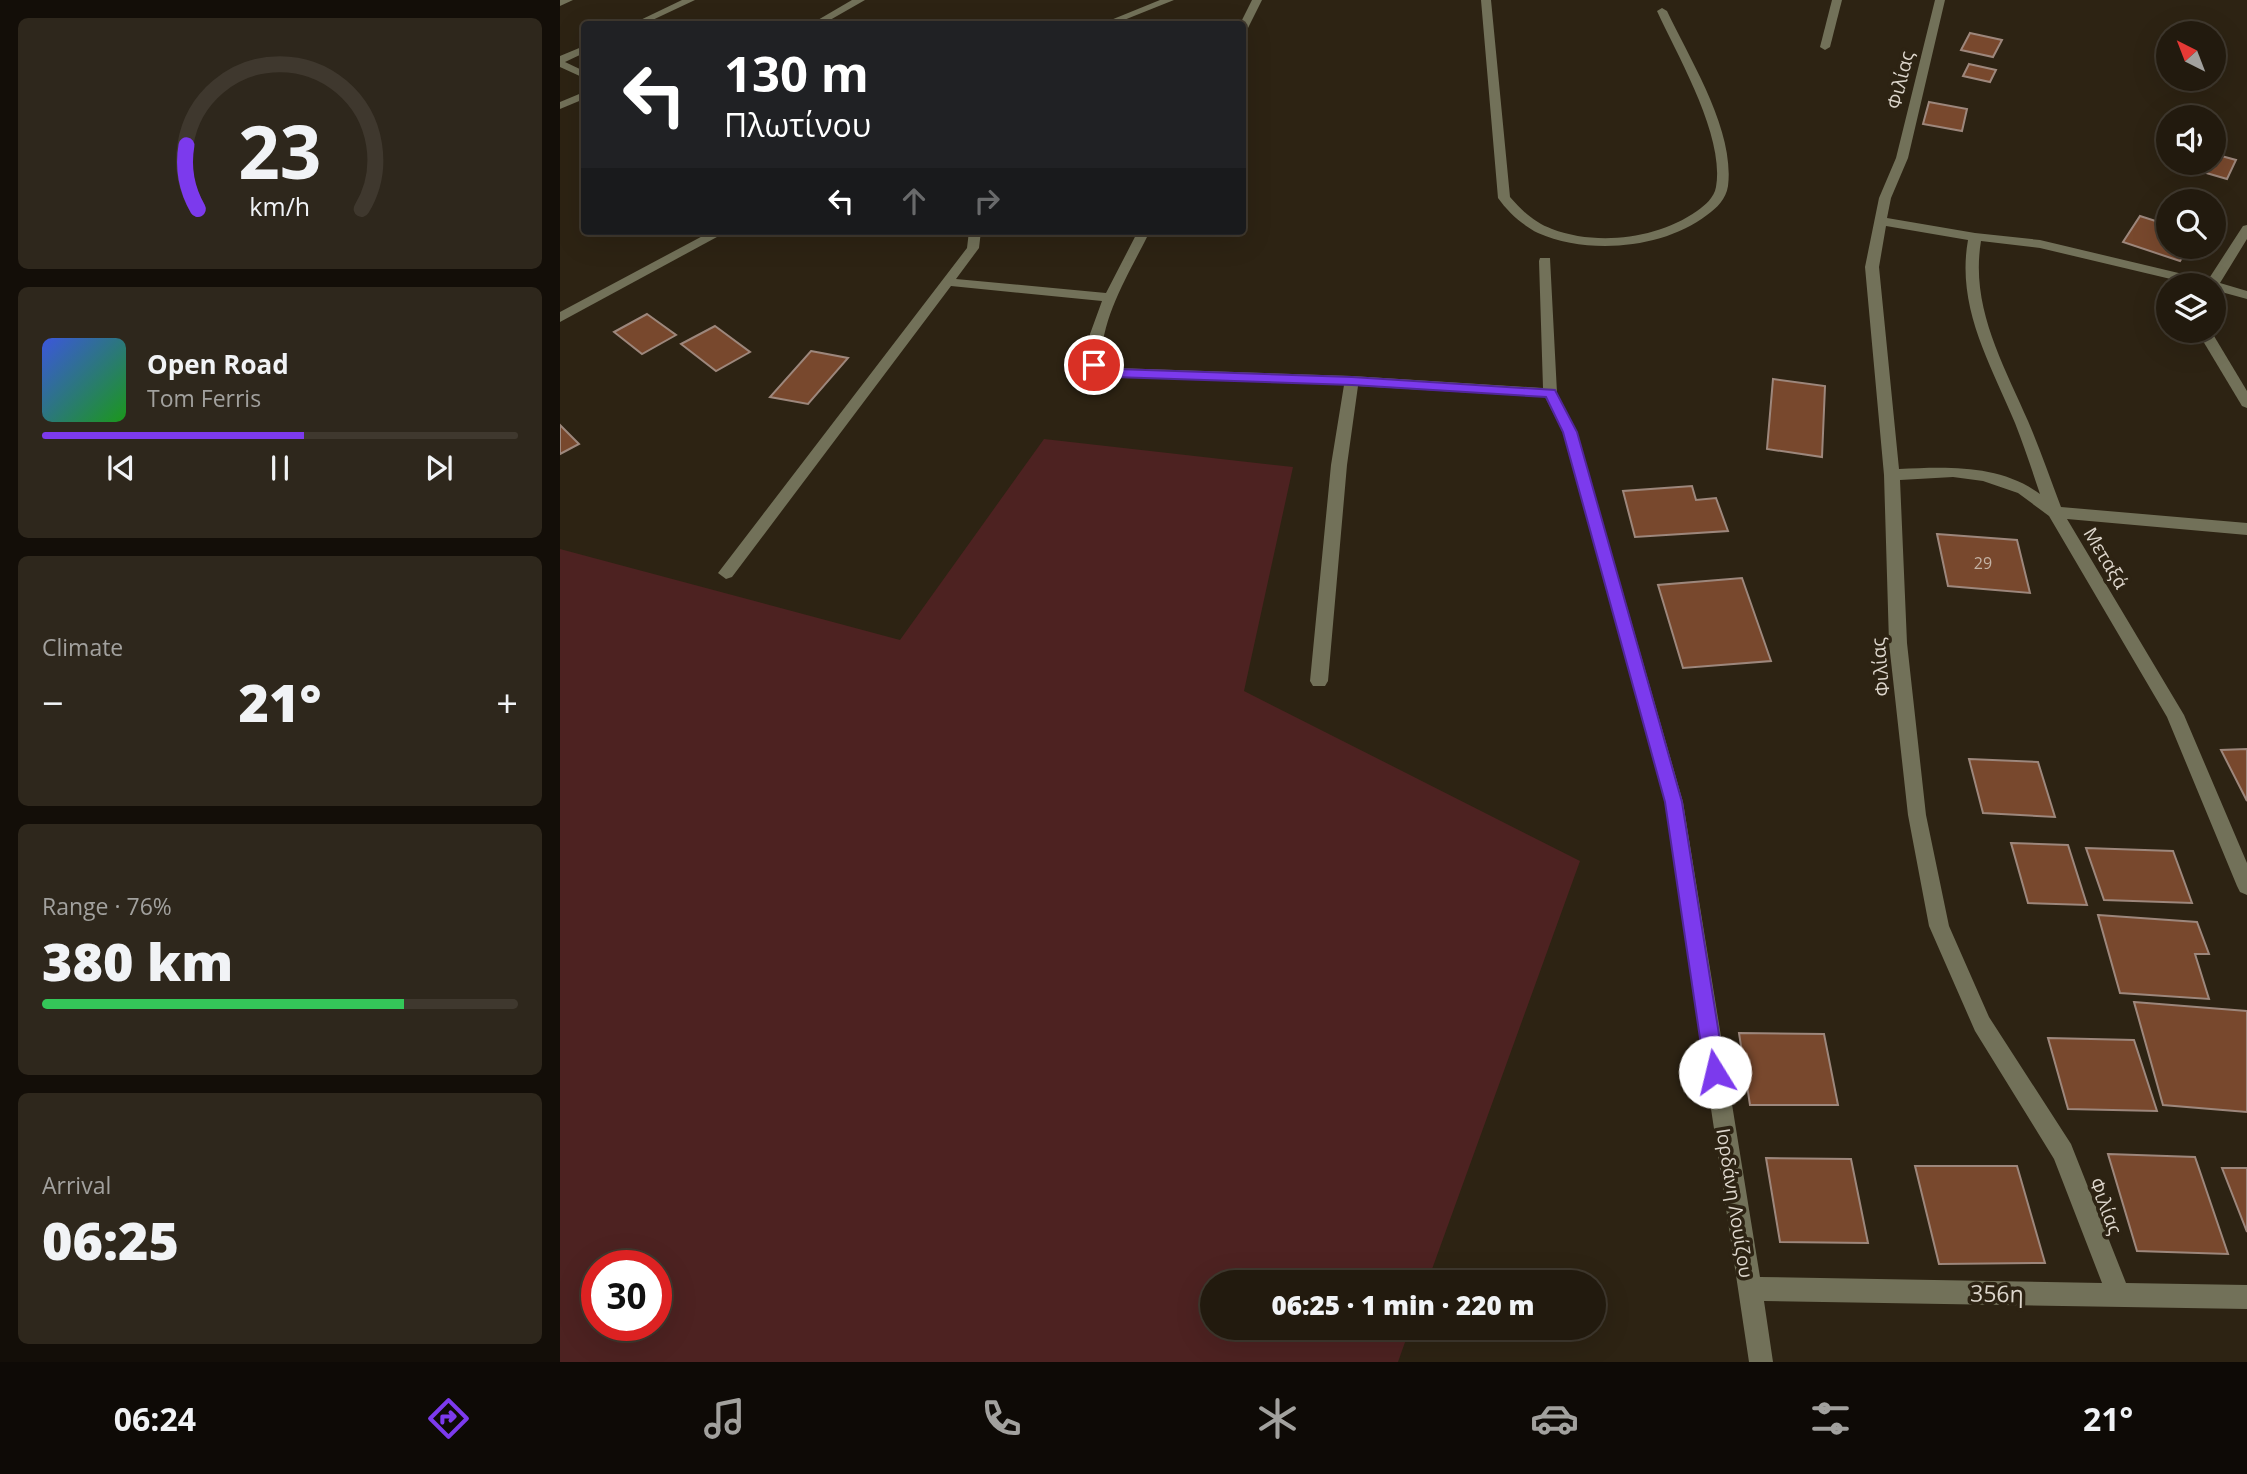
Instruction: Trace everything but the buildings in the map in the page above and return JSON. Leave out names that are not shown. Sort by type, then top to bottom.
[{"type":"street","points":[[560,4],[568,0]]},
{"type":"street","points":[[644,21],[690,0]]},
{"type":"street","points":[[822,21],[860,0]]},
{"type":"street","points":[[1114,21],[1169,0]]},
{"type":"street","points":[[1246,22],[1257,0]]},
{"type":"street","points":[[1486,0],[1504,198],[1518,216],[1542,230],[1581,239],[1632,240],[1685,224],[1712,208],[1722,190],[1720,147],[1697,87],[1662,11]]},
{"type":"street","points":[[1825,47],[1837,0]]},
{"type":"street","name":"Φιλίας","points":[[1940,0],[1902,158],[1885,198],[1872,267],[1892,475],[1898,643],[1917,815],[1939,926],[1982,1024],[2063,1152],[2119,1295]]},
{"type":"street","points":[[560,62],[581,51]]},
{"type":"street","points":[[560,62],[581,73]]},
{"type":"street","points":[[560,106],[581,96]]},
{"type":"street","points":[[1881,221],[1975,237],[2040,244],[2166,273]]},
{"type":"street","points":[[2220,273],[2247,229]]},
{"type":"street","points":[[560,318],[715,235]]},
{"type":"street","points":[[726,573],[973,248],[975,235]]},
{"type":"street","points":[[1142,235],[1111,298],[1092,351],[1094,365],[1114,373],[1352,381],[1550,393],[1545,261]]},
{"type":"street","name":"Μεταξά","points":[[1975,237],[1971,260],[1973,295],[1984,338],[2022,423],[2055,512],[2175,715],[2247,886]]},
{"type":"street","points":[[947,282],[1111,298]]},
{"type":"street","points":[[2226,289],[2247,295]]},
{"type":"street","points":[[2211,343],[2247,403]]},
{"type":"street","points":[[1320,681],[1339,465],[1352,381]]},
{"type":"street","name":"Ιορδάνη Λουίζου","points":[[1550,393],[1570,432],[1674,802],[1761,1362]]},
{"type":"street","points":[[1892,475],[1953,472],[1984,476],[2022,489],[2055,512],[2247,529]]},
{"type":"street","name":"356η","points":[[1748,1289],[2247,1297]]},
{"type":"shaded area","points":[[1044,439],[1293,467],[1244,691],[1580,861],[1432,1270],[1200,1270],[1200,1340],[1406,1340],[1398,1362],[560,1362],[560,549],[900,640]]},
{"type":"route","points":[[1094,365],[1114,373],[1352,381],[1550,393],[1570,432],[1674,802],[1715,1072]]}]
